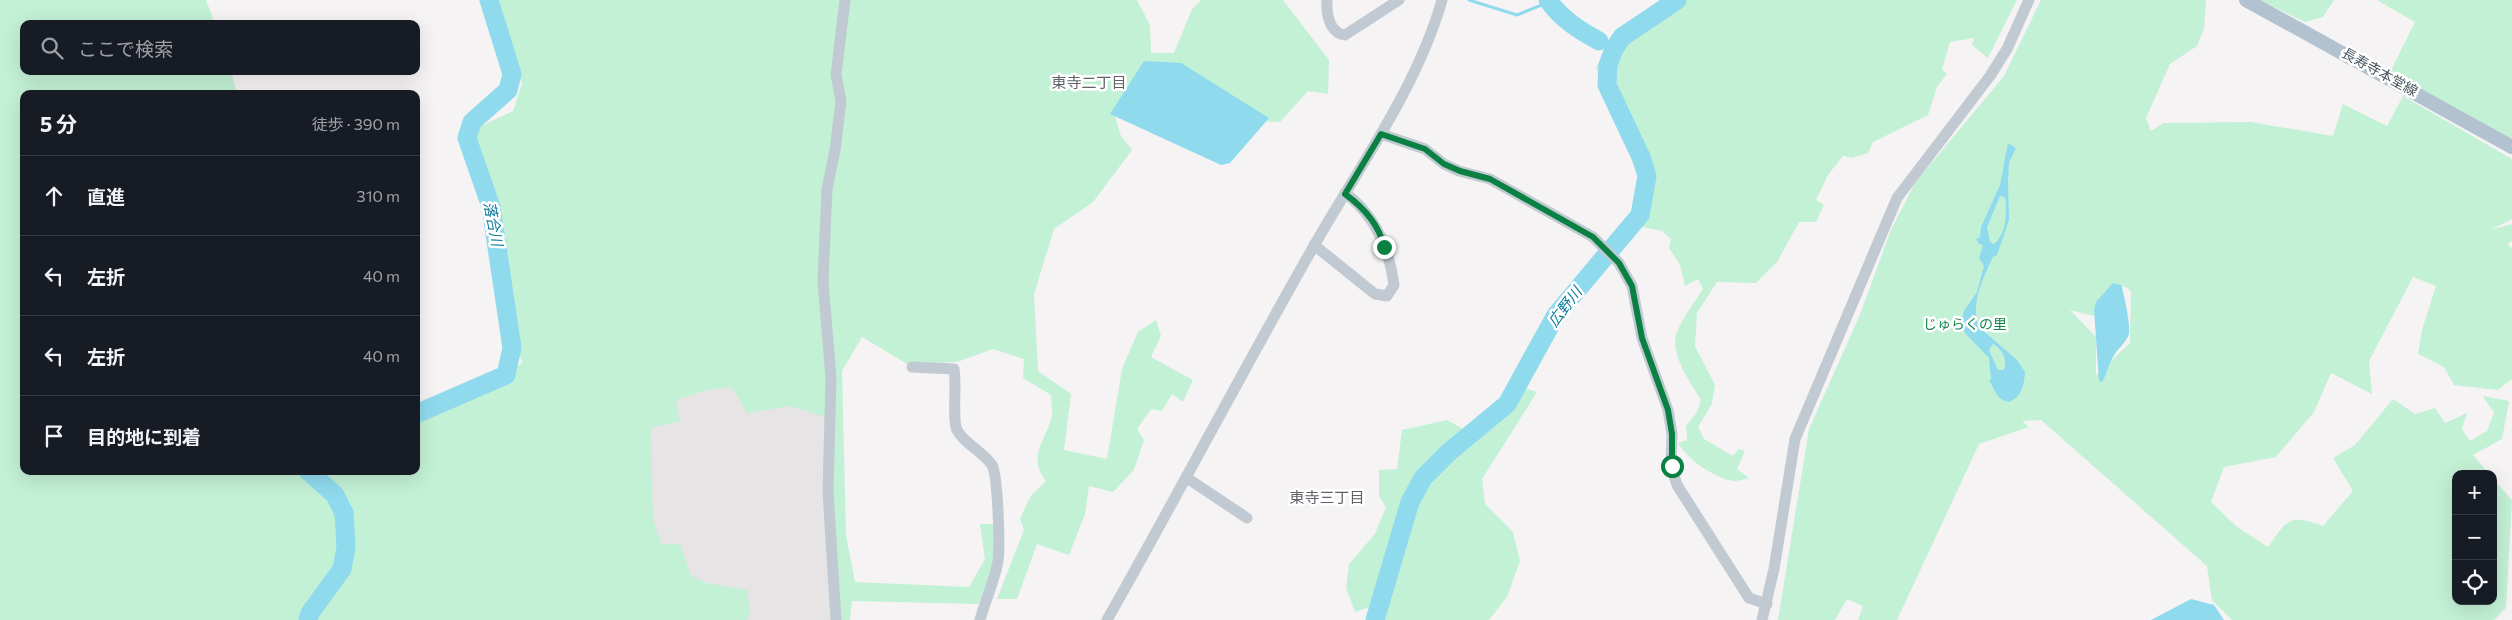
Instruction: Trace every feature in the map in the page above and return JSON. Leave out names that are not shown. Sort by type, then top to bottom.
[{"type":"main road","name":"長寿寺本堂線","points":[[2246,0],[2512,147]]},
{"type":"street","points":[[836,620],[828,482],[831,370],[823,282],[827,189],[835,150],[841,101],[836,75],[845,0]]},
{"type":"street","points":[[1328,0],[1326,10],[1329,22],[1340,34],[1345,35],[1399,0]]},
{"type":"street","points":[[1107,620],[1314,245],[1381,134],[1427,42],[1442,0]]},
{"type":"street","points":[[1762,620],[1767,604],[1794,439],[1853,305],[1888,216],[1906,183],[1990,76],[2014,35],[2029,0]]},
{"type":"street","points":[[1381,134],[1425,149],[1444,164],[1460,171],[1490,179],[1593,237],[1619,263],[1632,286],[1642,338],[1668,410],[1672,434],[1672,466],[1677,485],[1749,598],[1767,604]]},
{"type":"street","points":[[1314,245],[1375,294],[1387,296],[1394,285],[1382,235],[1361,206],[1345,194]]},
{"type":"street","points":[[912,367],[954,369],[957,382],[956,428],[962,437],[980,450],[993,466],[996,480],[998,561],[980,620]]},
{"type":"street","points":[[1187,478],[1247,518]]},
{"type":"shaded area","points":[[734,382],[825,413],[833,620],[743,620],[745,593],[686,577],[657,548],[648,523],[643,425],[671,396]]},
{"type":"green space","points":[[0,0],[206,0],[214,20],[20,20],[20,75],[232,75],[236,90],[20,90],[20,475],[420,475],[420,414],[488,389],[523,362],[502,328],[492,249],[464,143],[479,127],[513,111],[522,84],[499,0],[1137,0],[1150,25],[1151,53],[1174,53],[1192,9],[1201,0],[1283,0],[1329,60],[1328,94],[1308,91],[1280,122],[1115,116],[1121,136],[1132,150],[1093,202],[1054,229],[1034,294],[1038,371],[1071,394],[1064,450],[1107,459],[1122,369],[1138,332],[1156,320],[1161,336],[1151,357],[1193,380],[1183,402],[1172,394],[1162,411],[1151,409],[1137,429],[1144,440],[1134,470],[1113,492],[1089,486],[1085,514],[1069,555],[1037,544],[1017,599],[997,599],[1024,530],[1020,519],[1030,497],[1046,481],[1040,472],[1038,455],[1052,415],[1051,395],[1023,378],[1024,359],[993,349],[957,362],[907,364],[862,337],[842,371],[846,535],[855,582],[969,587],[985,559],[980,524],[995,524],[1001,561],[978,604],[852,601],[850,620],[839,620],[829,418],[790,406],[747,413],[732,387],[707,390],[676,400],[680,422],[651,427],[653,519],[661,544],[680,544],[691,576],[707,583],[747,590],[750,613],[747,620],[0,620]]},
{"type":"green space","points":[[1663,0],[2017,0],[1988,58],[1972,45],[1974,38],[1950,42],[1942,69],[1947,74],[1937,87],[1928,115],[1873,142],[1868,153],[1852,158],[1843,156],[1828,175],[1816,200],[1824,205],[1816,222],[1799,222],[1777,262],[1756,283],[1717,282],[1697,313],[1695,346],[1715,385],[1712,404],[1698,427],[1704,439],[1733,456],[1739,449],[1745,451],[1737,469],[1749,478],[1737,481],[1725,479],[1709,472],[1688,456],[1678,443],[1687,440],[1686,426],[1696,414],[1701,400],[1678,359],[1675,341],[1682,321],[1703,289],[1698,279],[1685,286],[1680,265],[1669,248],[1671,239],[1662,231],[1639,226],[1648,201],[1649,166],[1636,127],[1623,111],[1603,94],[1596,67],[1615,33]]},
{"type":"green space","name":"じゅらくの里","points":[[2041,0],[2206,0],[2204,29],[2197,46],[2170,64],[2146,118],[2151,131],[2164,123],[2250,122],[2333,136],[2343,104],[2387,126],[2403,96],[2512,159],[2512,219],[2490,230],[2512,224],[2512,240],[2508,245],[2512,248],[2512,379],[2498,390],[2454,385],[2444,367],[2418,354],[2422,330],[2436,286],[2413,277],[2369,361],[2372,394],[2331,373],[2314,412],[2276,457],[2224,467],[2211,502],[2237,527],[2268,547],[2285,525],[2295,520],[2323,526],[2353,491],[2333,458],[2355,445],[2393,399],[2415,414],[2435,408],[2445,423],[2467,413],[2462,429],[2470,441],[2487,431],[2494,413],[2483,396],[2509,401],[2502,439],[2473,455],[2486,470],[2452,470],[2452,605],[2497,605],[2497,483],[2512,500],[2506,608],[2494,620],[2232,620],[2212,600],[2207,566],[2041,420],[2022,421],[2029,427],[1979,444],[1897,620],[1858,620],[1863,606],[1847,599],[1835,620],[1778,620],[1809,429],[1859,317],[1891,230],[1915,183],[2004,76]],"holes":[[[2124,286],[2131,291],[2130,343],[2096,375],[2096,337],[2070,310],[2094,316]]]},
{"type":"green space","points":[[2260,0],[2334,0],[2323,17],[2305,22]]},
{"type":"green space","points":[[2377,0],[2512,0],[2512,141],[2390,72],[2415,22]]},
{"type":"green space","points":[[1513,384],[1537,392],[1482,479],[1485,504],[1513,532],[1520,561],[1507,597],[1489,620],[1371,620],[1376,605],[1355,612],[1346,588],[1349,564],[1375,534],[1386,507],[1379,496],[1379,470],[1397,469],[1402,430],[1447,420],[1463,429],[1498,407]]},
{"type":"water","points":[[1144,61],[1181,63],[1269,118],[1230,163],[1221,165],[1110,114]]},
{"type":"water","points":[[2008,143],[2016,148],[2009,163],[2009,220],[1997,255],[1993,257],[1982,282],[1976,309],[1979,327],[2017,360],[2025,372],[2020,394],[2009,402],[2004,401],[1996,394],[1989,381],[1991,379],[1989,358],[1965,333],[1961,322],[1964,311],[1977,292],[1984,266],[1979,258],[1983,245],[1979,244],[1976,239],[1980,237],[1981,227],[2000,185]],"holes":[[[2000,196],[2005,197],[2005,222],[2004,229],[1994,244],[1990,242],[1987,227]],[[1993,344],[1999,348],[2003,355],[2004,370],[1998,370],[1989,350]]]},
{"type":"water","points":[[2113,283],[2121,285],[2128,318],[2129,334],[2113,357],[2102,382],[2099,381],[2094,310],[2096,302]]},
{"type":"water","points":[[2191,599],[2214,605],[2224,620],[2151,620]]},
{"type":"waterway","name":"落合川","points":[[420,412],[506,375],[512,348],[491,207],[467,138],[472,122],[508,90],[512,74],[489,0]]},
{"type":"waterway","points":[[1469,0],[1517,15],[1549,2]]},
{"type":"waterway","points":[[1548,0],[1571,23],[1599,41]]},
{"type":"waterway","name":"広野川","points":[[1375,620],[1410,502],[1423,478],[1449,452],[1507,404],[1556,315],[1640,215],[1647,176],[1641,157],[1607,85],[1608,65],[1614,49],[1622,37],[1677,0]]},
{"type":"waterway","name":"広野川","points":[[1609,46],[1614,49]]},
{"type":"waterway","name":"落合川","points":[[308,620],[310,613],[342,569],[346,547],[344,513],[335,495],[312,475]]},
{"type":"district","name":"東寺二丁目","points":[[1089,83]]},
{"type":"district","name":"東寺三丁目","points":[[1327,498]]},
{"type":"route","points":[[1384,247],[1382,235],[1372,220],[1361,206],[1345,194],[1381,134],[1404,144],[1425,149],[1444,164],[1460,171],[1471,172],[1490,179],[1593,237],[1619,263],[1632,286],[1638,309],[1642,338],[1668,410],[1672,434],[1670,453],[1672,466]]}]
